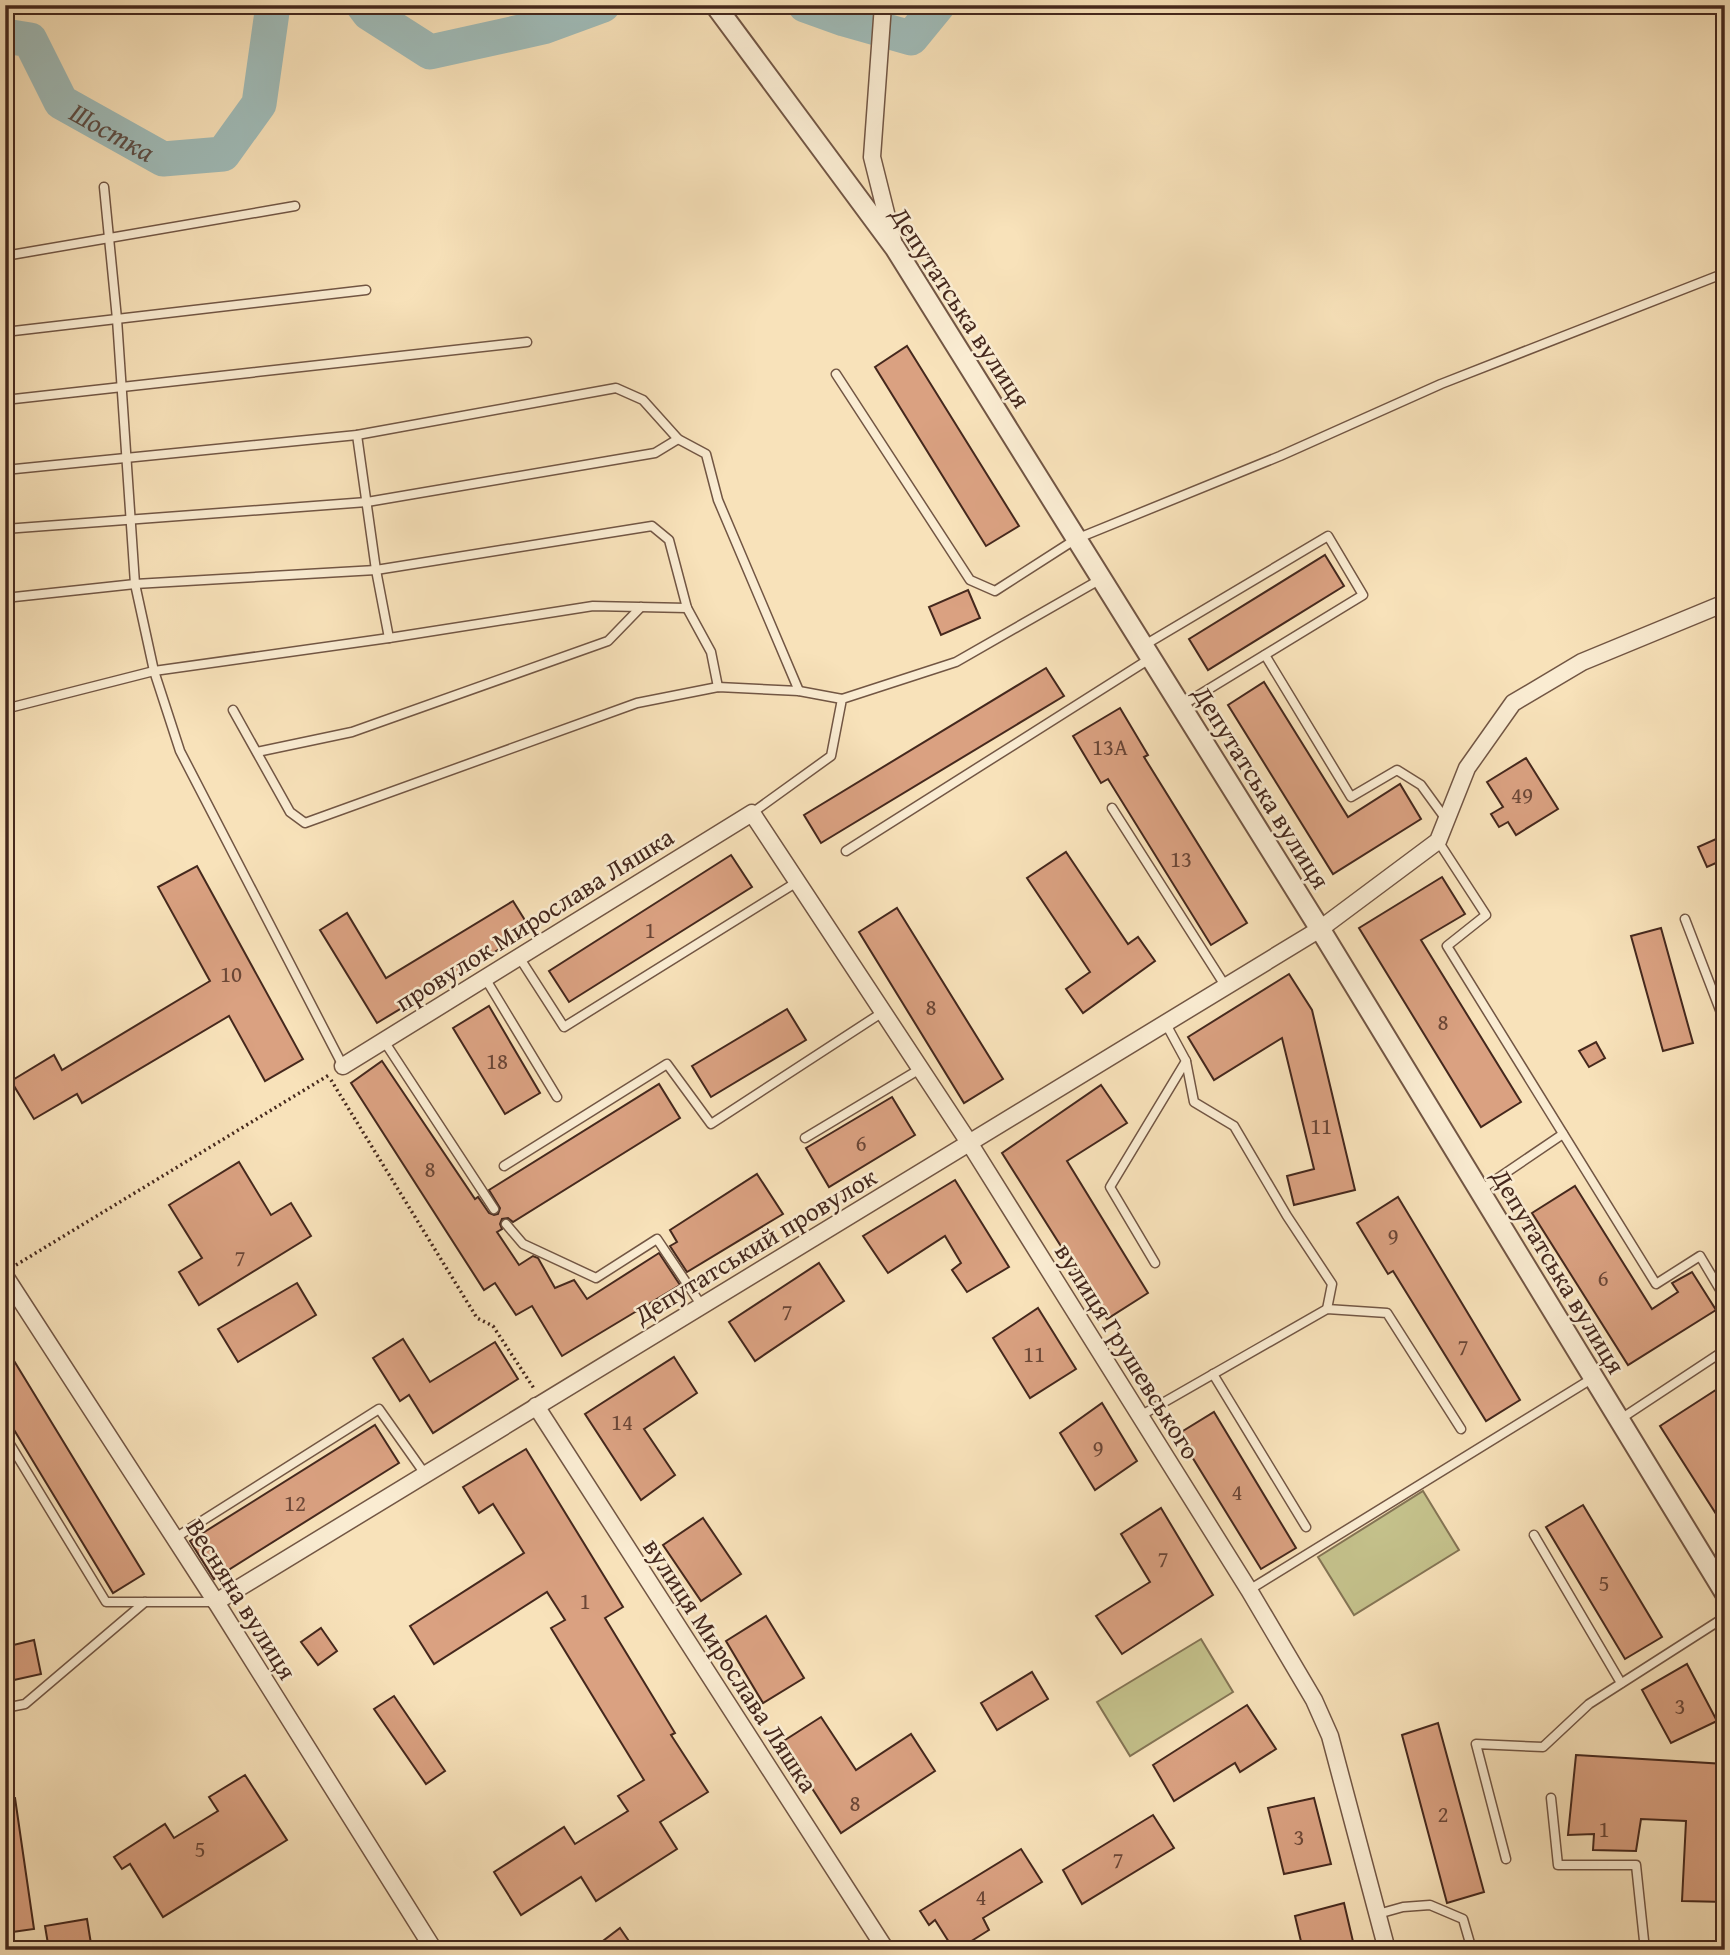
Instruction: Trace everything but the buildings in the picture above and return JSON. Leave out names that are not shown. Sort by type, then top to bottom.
[{"type":"street","name":"Депутатська вулиця","points":[[715,5],[895,248],[1320,929],[1725,1593]]},
{"type":"street","points":[[883,5],[872,156],[895,248]]},
{"type":"street","points":[[1438,841],[1466,768],[1513,703],[1582,662],[1725,603]]},
{"type":"street","name":"провулок Мирослава Ляшка","points":[[343,1066],[752,813]]},
{"type":"street","name":"вулиця Грушевського","points":[[752,813],[970,1144],[1249,1590],[1322,1715],[1330,1736],[1387,1950]]},
{"type":"street","name":"Депутатський провулок","points":[[216,1602],[1320,929],[1438,841]]},
{"type":"street","name":"Весняна вулиця","points":[[5,1274],[216,1602],[434,1950]]},
{"type":"street","name":"вулиця Мирослава Ляшка","points":[[539,1404],[886,1950]]},
{"type":"lane","points":[[104,187],[117,319],[135,584],[154,671],[180,751],[343,1066]]},
{"type":"lane","points":[[5,256],[295,206]]},
{"type":"lane","points":[[836,374],[970,580],[995,591],[1076,538],[1280,456],[1441,384],[1725,273]]},
{"type":"lane","points":[[5,332],[366,290]]},
{"type":"lane","points":[[5,400],[527,342]]},
{"type":"lane","points":[[5,470],[357,435],[616,388],[643,400],[678,439],[706,454],[718,500],[799,691]]},
{"type":"lane","points":[[357,435],[376,570],[389,638]]},
{"type":"lane","points":[[5,529],[367,502],[655,453],[678,439]]},
{"type":"lane","points":[[5,598],[135,584],[376,570],[652,526],[669,540],[687,608],[711,652],[718,687]]},
{"type":"lane","points":[[846,851],[1147,652],[1328,537],[1363,595],[1181,706]]},
{"type":"lane","points":[[233,710],[290,812],[305,823],[637,703],[718,687],[799,691],[842,699],[956,662],[1101,579]]},
{"type":"lane","points":[[5,709],[154,671],[593,606],[687,608]]},
{"type":"lane","points":[[257,752],[352,732],[608,641],[641,607]]},
{"type":"lane","points":[[1265,655],[1351,797],[1397,770],[1421,785],[1445,818]]},
{"type":"lane","points":[[752,813],[831,756],[842,699]]},
{"type":"lane","points":[[1112,808],[1226,987]]},
{"type":"lane","points":[[1438,841],[1486,915],[1447,946],[1656,1284],[1700,1256],[1725,1298]]},
{"type":"lane","points":[[519,957],[564,1027],[797,882]]},
{"type":"lane","points":[[1685,919],[1725,1023]]},
{"type":"lane","points":[[485,978],[556,1097]]},
{"type":"lane","points":[[503,1166],[667,1064],[711,1124],[883,1012]]},
{"type":"lane","points":[[1166,1024],[1186,1061],[1194,1102],[1234,1126],[1287,1216],[1332,1284],[1327,1310]]},
{"type":"lane","points":[[384,1041],[494,1209]]},
{"type":"lane","points":[[1155,1263],[1110,1187],[1186,1061]]},
{"type":"lane","points":[[805,1138],[920,1069]]},
{"type":"lane","points":[[1479,1191],[1563,1134]]},
{"type":"lane","points":[[506,1224],[523,1244],[596,1278],[657,1239],[702,1306]]},
{"type":"lane","points":[[1140,1416],[1327,1310],[1387,1313],[1461,1429]]},
{"type":"lane","points":[[1619,1420],[1725,1350]]},
{"type":"lane","points":[[1213,1374],[1306,1527]]},
{"type":"lane","points":[[1249,1590],[1593,1378]]},
{"type":"lane","points":[[175,1538],[379,1409],[425,1474]]},
{"type":"lane","points":[[5,1436],[106,1602],[216,1602]]},
{"type":"lane","points":[[1534,1535],[1621,1683]]},
{"type":"lane","points":[[5,1707],[25,1704],[145,1602]]},
{"type":"lane","points":[[1506,1859],[1476,1744],[1543,1747],[1589,1704],[1725,1617]]},
{"type":"lane","points":[[1551,1798],[1558,1866],[1636,1865],[1645,1950]]},
{"type":"lane","points":[[1378,1914],[1403,1907],[1430,1905],[1463,1919],[1472,1950]]},
{"type":"path","points":[[5,1274],[343,1066]]},
{"type":"path","points":[[328,1075],[477,1318],[493,1326],[539,1404]]},
{"type":"shaded area","points":[[1423,1491],[1459,1550],[1354,1615],[1318,1557]]},
{"type":"shaded area","points":[[1201,1639],[1233,1692],[1130,1756],[1097,1702]]},
{"type":"waterway","name":"Шостка","points":[[5,36],[30,40],[61,102],[163,159],[223,154],[259,104],[273,5]]},
{"type":"waterway","name":"Шостка","points":[[363,5],[369,13],[430,52],[543,27],[603,5]]},
{"type":"waterway","name":"Шостка","points":[[805,5],[911,38],[938,5]]}]
